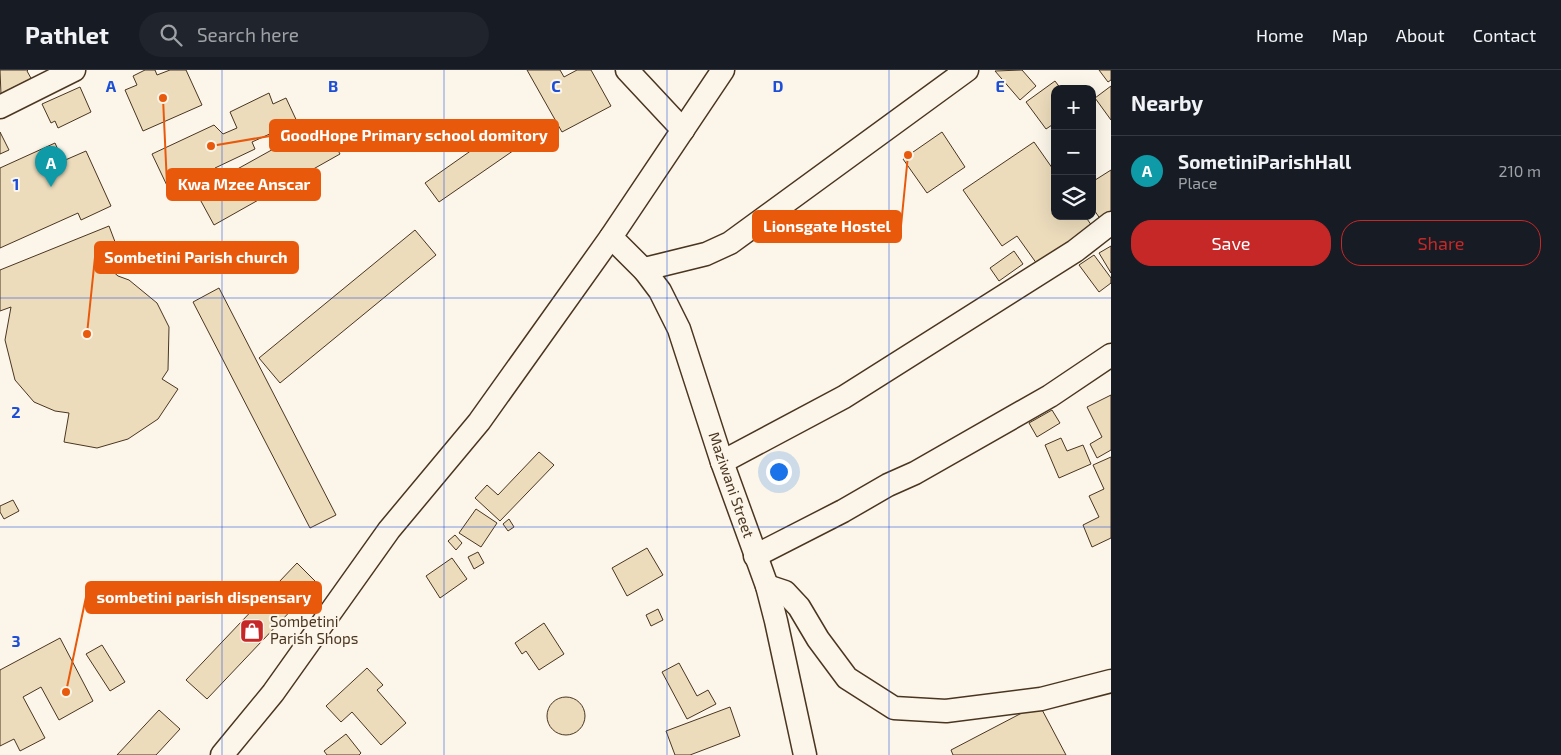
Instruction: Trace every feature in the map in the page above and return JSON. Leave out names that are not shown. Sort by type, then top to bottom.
[{"type":"street","points":[[0,107],[74,70]]},
{"type":"street","points":[[627,70],[683,130]]},
{"type":"street","points":[[222,755],[273,693],[389,530],[479,422],[611,237],[724,70]]},
{"type":"street","points":[[645,271],[649,268],[706,254],[730,242],[967,70]]},
{"type":"street","points":[[722,462],[844,397],[1074,251],[1111,223]]},
{"type":"street","name":"Maziwani Street","points":[[611,237],[645,271],[660,291],[680,329],[722,462],[767,586],[805,755]]},
{"type":"street","points":[[755,556],[843,511],[888,485],[915,474],[1050,396],[1111,355]]},
{"type":"street","points":[[767,586],[785,592],[799,607],[818,639],[847,678],[894,708],[946,711],[1041,699],[1111,681]]},
{"type":"building","points":[[0,70],[28,70],[32,80],[1,95]]},
{"type":"building","points":[[145,70],[155,70],[157,75],[170,70],[186,70],[202,105],[143,131],[125,90],[137,85],[133,76]]},
{"type":"building","points":[[527,70],[560,70],[564,77],[577,70],[591,70],[611,106],[562,132]]},
{"type":"building","points":[[1022,70],[1036,86],[1020,100],[995,71]]},
{"type":"building","points":[[1099,70],[1111,70],[1111,80],[1108,82]]},
{"type":"building","points":[[1055,81],[1058,85],[1051,85],[1051,126],[1046,129],[1026,102]]},
{"type":"building","points":[[1111,86],[1111,120],[1096,99],[1096,97]]},
{"type":"building","points":[[80,87],[91,112],[58,128],[55,121],[51,123],[42,104]]},
{"type":"building","points":[[269,93],[273,104],[286,98],[300,128],[286,135],[283,128],[252,142],[255,149],[215,168],[217,173],[171,194],[152,154],[214,125],[223,134],[237,128],[230,112]]},
{"type":"building","points":[[322,122],[340,154],[214,225],[196,192]]},
{"type":"building","points":[[506,126],[520,146],[439,202],[425,183]]},
{"type":"building","points":[[0,132],[9,150],[0,154]]},
{"type":"building","points":[[942,132],[965,167],[927,193],[903,159]]},
{"type":"building","points":[[1034,142],[1051,166],[1051,220],[1088,220],[1092,226],[1037,264],[1017,236],[1002,246],[963,190]]},
{"type":"building","points":[[55,143],[63,161],[86,151],[111,206],[81,220],[78,213],[0,248],[0,168]]},
{"type":"building","points":[[1111,170],[1111,213],[1101,220],[1096,213],[1096,179]]},
{"type":"building","points":[[109,226],[120,255],[109,263],[110,269],[118,276],[129,280],[157,303],[169,327],[168,370],[162,379],[178,389],[158,419],[128,439],[97,448],[64,442],[69,413],[55,411],[34,402],[15,380],[5,340],[11,307],[0,311],[0,270]]},
{"type":"building","points":[[415,230],[436,255],[280,383],[259,358]]},
{"type":"building","points":[[1111,246],[1111,273],[1099,253]]},
{"type":"building","points":[[1014,251],[1023,264],[999,281],[990,268]]},
{"type":"building","points":[[1094,255],[1111,278],[1111,283],[1099,292],[1079,265]]},
{"type":"building","points":[[219,288],[336,515],[310,528],[193,302]]},
{"type":"building","points":[[1111,395],[1111,450],[1097,458],[1090,444],[1102,437],[1087,407]]},
{"type":"building","points":[[1052,410],[1060,423],[1037,437],[1029,423]]},
{"type":"building","points":[[1061,438],[1067,451],[1083,445],[1091,464],[1059,478],[1045,445]]},
{"type":"building","points":[[539,452],[554,465],[500,521],[475,498],[487,485],[498,495]]},
{"type":"building","points":[[1111,457],[1111,538],[1092,547],[1083,525],[1099,517],[1089,496],[1104,489],[1093,465]]},
{"type":"building","points":[[13,500],[19,511],[4,519],[0,512],[0,506]]},
{"type":"building","points":[[476,509],[497,523],[481,547],[459,533]]},
{"type":"building","points":[[509,519],[514,527],[508,531],[503,524]]},
{"type":"building","points":[[455,535],[462,543],[456,550],[448,541]]},
{"type":"building","points":[[647,548],[663,575],[627,596],[612,568]]},
{"type":"building","points":[[478,552],[484,563],[474,569],[468,557]]},
{"type":"building","points":[[452,558],[467,579],[440,598],[426,576]]},
{"type":"building","name":"Sombetini Parish Shops","points":[[297,563],[317,583],[207,699],[186,680]]},
{"type":"building","points":[[658,609],[663,620],[651,626],[646,615]]},
{"type":"building","points":[[544,623],[564,654],[539,670],[526,651],[522,654],[515,643]]},
{"type":"building","points":[[60,638],[93,701],[59,720],[41,687],[23,697],[45,738],[20,751],[14,739],[0,746],[0,670]]},
{"type":"building","points":[[102,645],[125,682],[110,691],[86,654]]},
{"type":"building","points":[[679,663],[697,696],[708,690],[716,704],[687,719],[662,672]]},
{"type":"building","points":[[367,668],[383,685],[377,690],[406,723],[381,745],[352,712],[341,722],[326,706]]},
{"type":"building","points":[[566,697],[580,702],[585,716],[580,730],[566,735],[552,730],[547,716],[552,702]]},
{"type":"building","points":[[1039,704],[1066,755],[953,755],[951,750]]},
{"type":"building","points":[[730,707],[740,736],[690,755],[675,755],[666,731]]},
{"type":"building","points":[[159,710],[180,729],[156,755],[117,755]]},
{"type":"building","points":[[346,734],[361,753],[359,755],[327,755],[324,751]]},
{"type":"place","name":"Kwa Mzee Anscar","points":[[163,98]]},
{"type":"place","name":"GoodHope Primary school domitory","points":[[211,146]]},
{"type":"place","name":"Lionsgate Hostel","points":[[908,155]]},
{"type":"place","name":"SometiniParishHall","points":[[51,187]]},
{"type":"place","name":"Sombetini Parish church","points":[[87,334]]},
{"type":"place","name":"Sombetini Parish Shops","points":[[252,631]]},
{"type":"place","name":"sombetini parish dispensary","points":[[66,692]]}]
